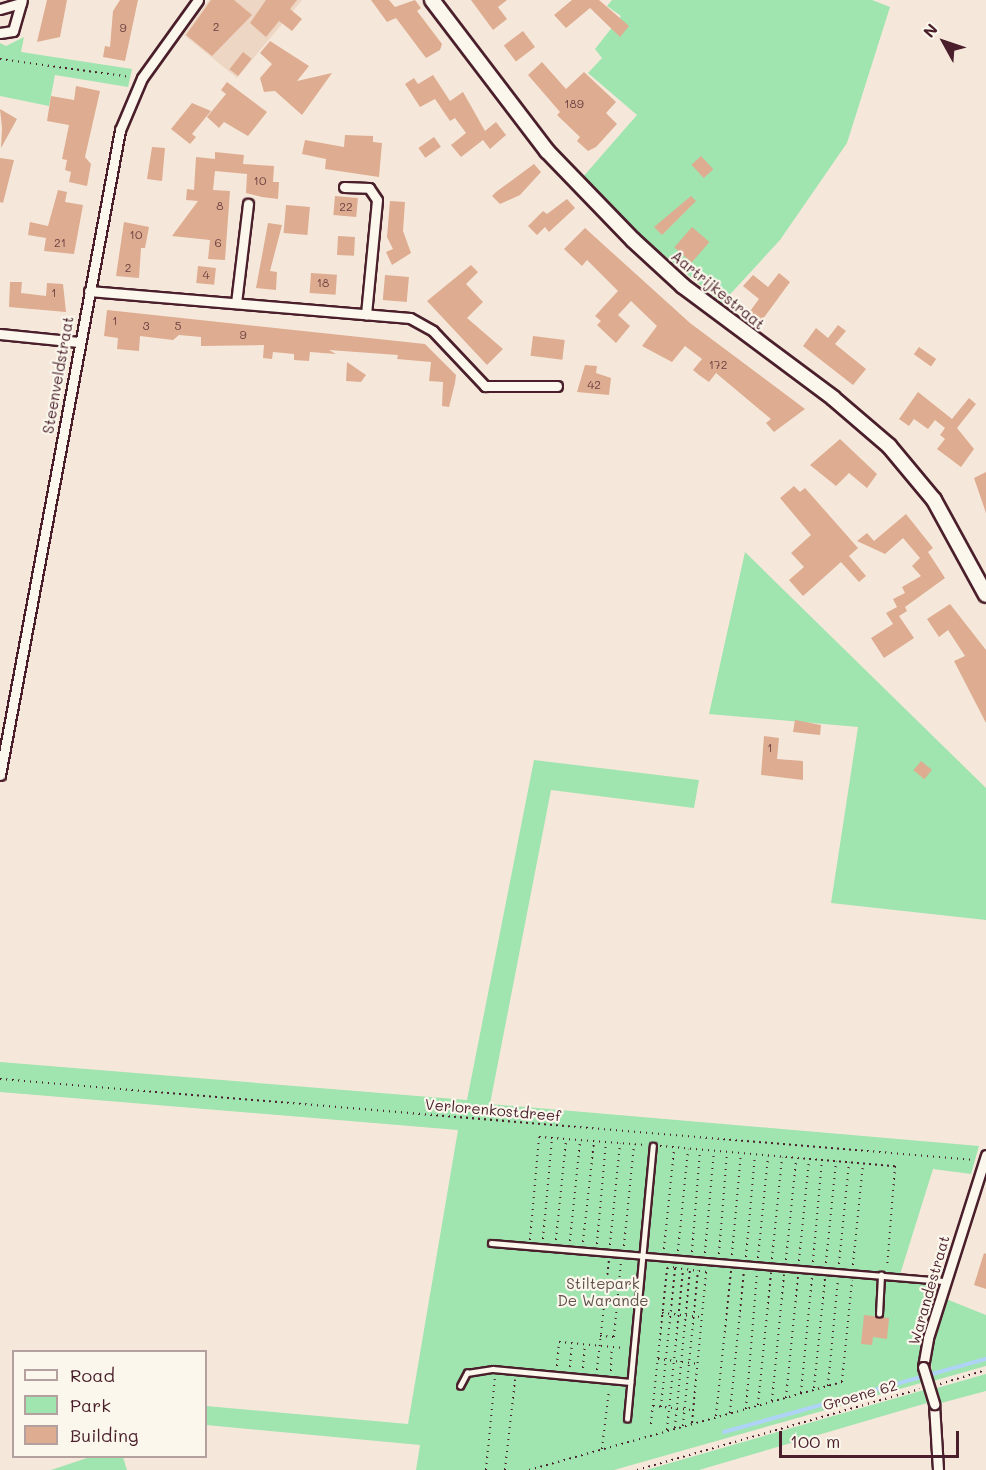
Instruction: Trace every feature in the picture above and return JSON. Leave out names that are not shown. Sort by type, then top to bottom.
[{"type":"street","name":"Steenveldstraat","points":[[0,775],[120,130],[142,78],[198,0]]},
{"type":"street","name":"Aartrijkestraat","points":[[432,0],[547,151],[633,240],[683,286],[833,398],[889,446],[934,500],[986,596]]},
{"type":"street","points":[[0,9],[22,1]]},
{"type":"street","points":[[0,33],[13,31],[22,1]]},
{"type":"street","points":[[344,187],[369,188],[377,200],[366,314]]},
{"type":"street","points":[[236,303],[248,204]]},
{"type":"street","points":[[89,291],[410,318],[433,331],[485,386],[557,386]]},
{"type":"street","points":[[0,334],[79,342]]},
{"type":"street","name":"Warandestraat","points":[[938,1470],[934,1404],[923,1367],[946,1281],[985,1158]]},
{"type":"lane","points":[[627,1419],[653,1146]]},
{"type":"lane","points":[[491,1243],[946,1281]]},
{"type":"lane","points":[[879,1314],[884,1276]]},
{"type":"lane","points":[[460,1386],[467,1373],[496,1369],[630,1382]]},
{"type":"path","points":[[0,59],[142,78]]},
{"type":"path","name":"Verlorenkostdreef","points":[[0,1079],[985,1158]]},
{"type":"path","points":[[529,1246],[539,1137],[863,1163],[895,1166],[884,1276]]},
{"type":"path","points":[[542,1247],[552,1138]]},
{"type":"path","points":[[555,1249],[566,1139]]},
{"type":"path","points":[[569,1250],[580,1140]]},
{"type":"path","points":[[582,1251],[594,1141]]},
{"type":"path","points":[[596,1252],[606,1142]]},
{"type":"path","points":[[597,1379],[598,1346],[620,1143]]},
{"type":"path","points":[[600,1336],[614,1338],[634,1144]]},
{"type":"path","points":[[663,1257],[674,1148]]},
{"type":"path","points":[[661,1407],[688,1149]]},
{"type":"path","points":[[674,1429],[700,1150]]},
{"type":"path","points":[[704,1261],[714,1151]]},
{"type":"path","points":[[718,1262],[727,1152]]},
{"type":"path","points":[[716,1418],[741,1154]]},
{"type":"path","points":[[729,1413],[755,1155]]},
{"type":"path","points":[[746,1409],[768,1156]]},
{"type":"path","points":[[758,1405],[782,1157]]},
{"type":"path","points":[[772,1402],[796,1159]]},
{"type":"path","points":[[786,1398],[809,1159]]},
{"type":"path","points":[[529,1470],[843,1382],[863,1163]]},
{"type":"path","points":[[651,1424],[667,1268],[675,1268],[706,1272],[692,1424]]},
{"type":"path","points":[[666,1431],[682,1269]]},
{"type":"path","points":[[683,1427],[698,1271]]},
{"type":"path","points":[[662,1313],[702,1318]]},
{"type":"path","points":[[556,1375],[559,1342],[633,1349]]},
{"type":"path","points":[[569,1376],[572,1343]]},
{"type":"path","points":[[582,1377],[585,1344]]},
{"type":"path","points":[[602,1450],[612,1347]]},
{"type":"path","points":[[658,1359],[697,1364]]},
{"type":"path","points":[[486,1470],[496,1369]]},
{"type":"path","name":"Groene 62","points":[[637,1470],[986,1370]]},
{"type":"path","points":[[505,1470],[516,1371]]},
{"type":"path","points":[[653,1406],[693,1410]]},
{"type":"shaded area","points":[[209,0],[302,0],[237,78],[184,35]]},
{"type":"green space","points":[[612,0],[872,0],[890,7],[847,143],[780,240],[722,303],[611,211],[582,178],[637,115],[588,73],[602,58],[595,49],[621,16],[607,6]]},
{"type":"green space","points":[[24,37],[21,52],[132,69],[128,87],[55,75],[49,106],[0,96],[0,43],[6,46]]},
{"type":"green space","points":[[745,552],[986,788],[986,920],[831,903],[858,727],[709,714]]},
{"type":"green space","name":"Stiltepark De Warande","points":[[534,760],[699,780],[694,808],[551,790],[490,1104],[979,1146],[971,1174],[933,1169],[898,1281],[934,1284],[915,1343],[921,1346],[921,1383],[614,1470],[416,1470],[420,1445],[207,1425],[207,1406],[408,1424],[458,1130],[0,1092],[0,1062],[467,1100]]},
{"type":"green space","points":[[946,1299],[986,1315],[986,1366],[933,1381],[930,1352]]},
{"type":"green space","points":[[986,1374],[986,1391],[941,1403],[937,1388]]},
{"type":"green space","points":[[924,1390],[927,1403],[699,1470],[646,1470]]},
{"type":"green space","points":[[87,1458],[123,1458],[127,1470],[51,1470]]},
{"type":"building","points":[[47,0],[67,0],[60,37],[37,42]]},
{"type":"building","points":[[120,0],[138,0],[125,61],[103,57],[105,46],[110,47],[113,11]]},
{"type":"building","points":[[211,0],[234,0],[252,15],[212,56],[186,35]]},
{"type":"building","points":[[266,0],[297,0],[290,9],[302,19],[292,31],[279,21],[266,37],[250,23]]},
{"type":"building","points":[[371,0],[389,0],[395,7],[415,0],[421,8],[417,11],[442,44],[440,50],[426,58],[396,18],[387,22]]},
{"type":"building","points":[[471,0],[507,0],[498,7],[507,19],[493,30]]},
{"type":"building","points":[[572,0],[599,0],[629,26],[620,37],[590,8],[566,28],[554,15]]},
{"type":"building","points":[[523,31],[535,47],[516,61],[504,45]]},
{"type":"building","points":[[270,41],[309,66],[297,81],[332,73],[302,115],[275,91],[264,92],[260,78],[272,64],[260,53]]},
{"type":"building","points":[[243,52],[252,59],[238,76],[229,69]]},
{"type":"building","points":[[542,62],[566,89],[584,72],[616,102],[606,113],[617,124],[596,147],[588,151],[577,141],[580,137],[557,115],[560,112],[528,75]]},
{"type":"building","points":[[433,75],[450,101],[463,92],[485,131],[496,122],[506,135],[490,149],[483,140],[461,157],[451,145],[466,133],[455,118],[450,121],[435,99],[420,107],[405,84],[414,78],[418,84]]},
{"type":"building","points":[[227,82],[267,112],[248,136],[224,122],[219,128],[207,117],[226,94],[221,90]]},
{"type":"building","points":[[76,86],[100,91],[85,157],[91,164],[87,186],[69,182],[71,172],[65,170],[67,160],[62,159],[69,125],[47,121],[51,96],[74,100]]},
{"type":"building","points":[[192,103],[211,111],[192,134],[196,137],[190,144],[171,129]]},
{"type":"building","points":[[0,109],[17,119],[1,148],[2,128]]},
{"type":"building","points":[[345,135],[373,136],[373,142],[382,143],[379,177],[325,169],[326,159],[302,154],[305,140],[344,147]]},
{"type":"building","points":[[434,137],[441,147],[425,158],[418,148]]},
{"type":"building","points":[[152,147],[165,148],[162,181],[147,179]]},
{"type":"building","points":[[215,152],[244,155],[243,164],[274,166],[273,182],[279,182],[278,199],[262,197],[246,193],[247,174],[215,171],[213,190],[230,191],[225,260],[208,259],[210,240],[172,236],[198,201],[186,200],[187,189],[194,190],[196,157],[215,159]]},
{"type":"building","points":[[701,156],[713,169],[704,178],[691,165]]},
{"type":"building","points":[[0,158],[14,160],[3,203],[0,202]]},
{"type":"building","points":[[534,164],[541,172],[520,195],[500,204],[492,196],[496,192]]},
{"type":"building","points":[[58,190],[67,192],[65,202],[83,205],[74,254],[44,251],[46,238],[28,235],[30,222],[48,226]]},
{"type":"building","points":[[335,196],[358,198],[356,217],[333,215]]},
{"type":"building","points":[[691,196],[696,201],[662,235],[654,227]]},
{"type":"building","points":[[567,199],[575,208],[549,232],[545,227],[537,235],[528,226],[543,211],[547,214]]},
{"type":"building","points":[[390,201],[405,202],[403,231],[411,253],[392,265],[386,252],[393,249],[387,237]]},
{"type":"building","points":[[286,205],[310,207],[307,235],[284,233]]},
{"type":"building","points":[[124,222],[149,227],[145,248],[141,248],[139,278],[116,276]]},
{"type":"building","points":[[268,223],[282,225],[270,271],[277,272],[276,290],[256,288]]},
{"type":"building","points":[[692,227],[709,242],[692,262],[674,247]]},
{"type":"building","points":[[585,228],[690,323],[805,409],[774,432],[766,423],[771,419],[716,373],[709,382],[693,370],[702,359],[685,346],[672,362],[642,346],[657,326],[631,301],[618,315],[630,326],[616,343],[597,325],[601,321],[595,316],[618,291],[587,260],[582,266],[564,249]]},
{"type":"building","points":[[338,236],[355,237],[354,256],[337,255]]},
{"type":"building","points":[[471,265],[478,272],[466,284],[483,302],[467,318],[503,349],[487,365],[427,301]]},
{"type":"building","points":[[198,266],[216,268],[214,285],[196,283]]},
{"type":"building","points":[[311,273],[337,275],[336,295],[310,293]]},
{"type":"building","points":[[779,273],[790,282],[760,323],[748,314],[759,299],[743,286],[753,275],[768,287]]},
{"type":"building","points":[[385,275],[409,277],[407,302],[383,300]]},
{"type":"building","points":[[10,282],[22,282],[21,293],[46,296],[47,283],[63,284],[66,312],[9,307]]},
{"type":"building","points":[[107,310],[425,344],[456,375],[455,383],[449,407],[442,406],[443,382],[429,381],[431,362],[397,359],[398,355],[329,350],[336,354],[310,352],[309,361],[294,360],[294,354],[273,352],[272,359],[263,358],[264,345],[201,346],[201,337],[179,335],[173,340],[140,336],[139,351],[117,349],[118,338],[104,336]]},
{"type":"building","points":[[838,325],[846,331],[835,344],[866,369],[853,385],[803,346],[816,328],[828,338]]},
{"type":"building","points":[[533,336],[565,340],[562,360],[531,356]]},
{"type":"building","points":[[919,347],[936,359],[931,366],[914,354]]},
{"type":"building","points":[[347,362],[366,375],[361,382],[346,381]]},
{"type":"building","points":[[585,365],[597,366],[596,373],[611,378],[609,395],[577,392]]},
{"type":"building","points":[[918,392],[952,419],[969,398],[976,404],[957,428],[974,449],[961,467],[937,449],[945,439],[940,435],[945,428],[935,420],[928,429],[914,419],[909,426],[899,419]]},
{"type":"building","points":[[840,439],[877,474],[867,488],[849,473],[836,486],[810,465]]},
{"type":"building","points":[[986,472],[986,513],[974,478]]},
{"type":"building","points":[[794,486],[800,492],[805,488],[858,548],[849,556],[866,576],[859,582],[841,562],[803,596],[789,580],[804,567],[791,553],[811,535],[780,498]]},
{"type":"building","points":[[906,514],[933,548],[928,552],[945,578],[905,607],[907,611],[899,616],[914,638],[884,658],[871,638],[893,624],[886,613],[897,607],[893,599],[905,593],[902,587],[921,576],[912,566],[920,558],[903,538],[885,554],[857,541],[867,533],[874,541]]},
{"type":"building","points":[[950,604],[986,650],[986,723],[954,661],[965,656],[948,630],[939,637],[927,619]]},
{"type":"building","points":[[795,720],[821,725],[820,735],[793,732]]},
{"type":"building","points":[[764,736],[779,738],[777,759],[803,761],[803,780],[761,775]]},
{"type":"building","points":[[921,761],[932,770],[924,779],[913,770]]},
{"type":"building","points":[[984,1253],[986,1254],[986,1289],[974,1285]]},
{"type":"building","points":[[864,1315],[889,1318],[887,1339],[873,1337],[872,1345],[861,1344]]},
{"type":"waterway","points":[[724,1432],[986,1359]]}]
